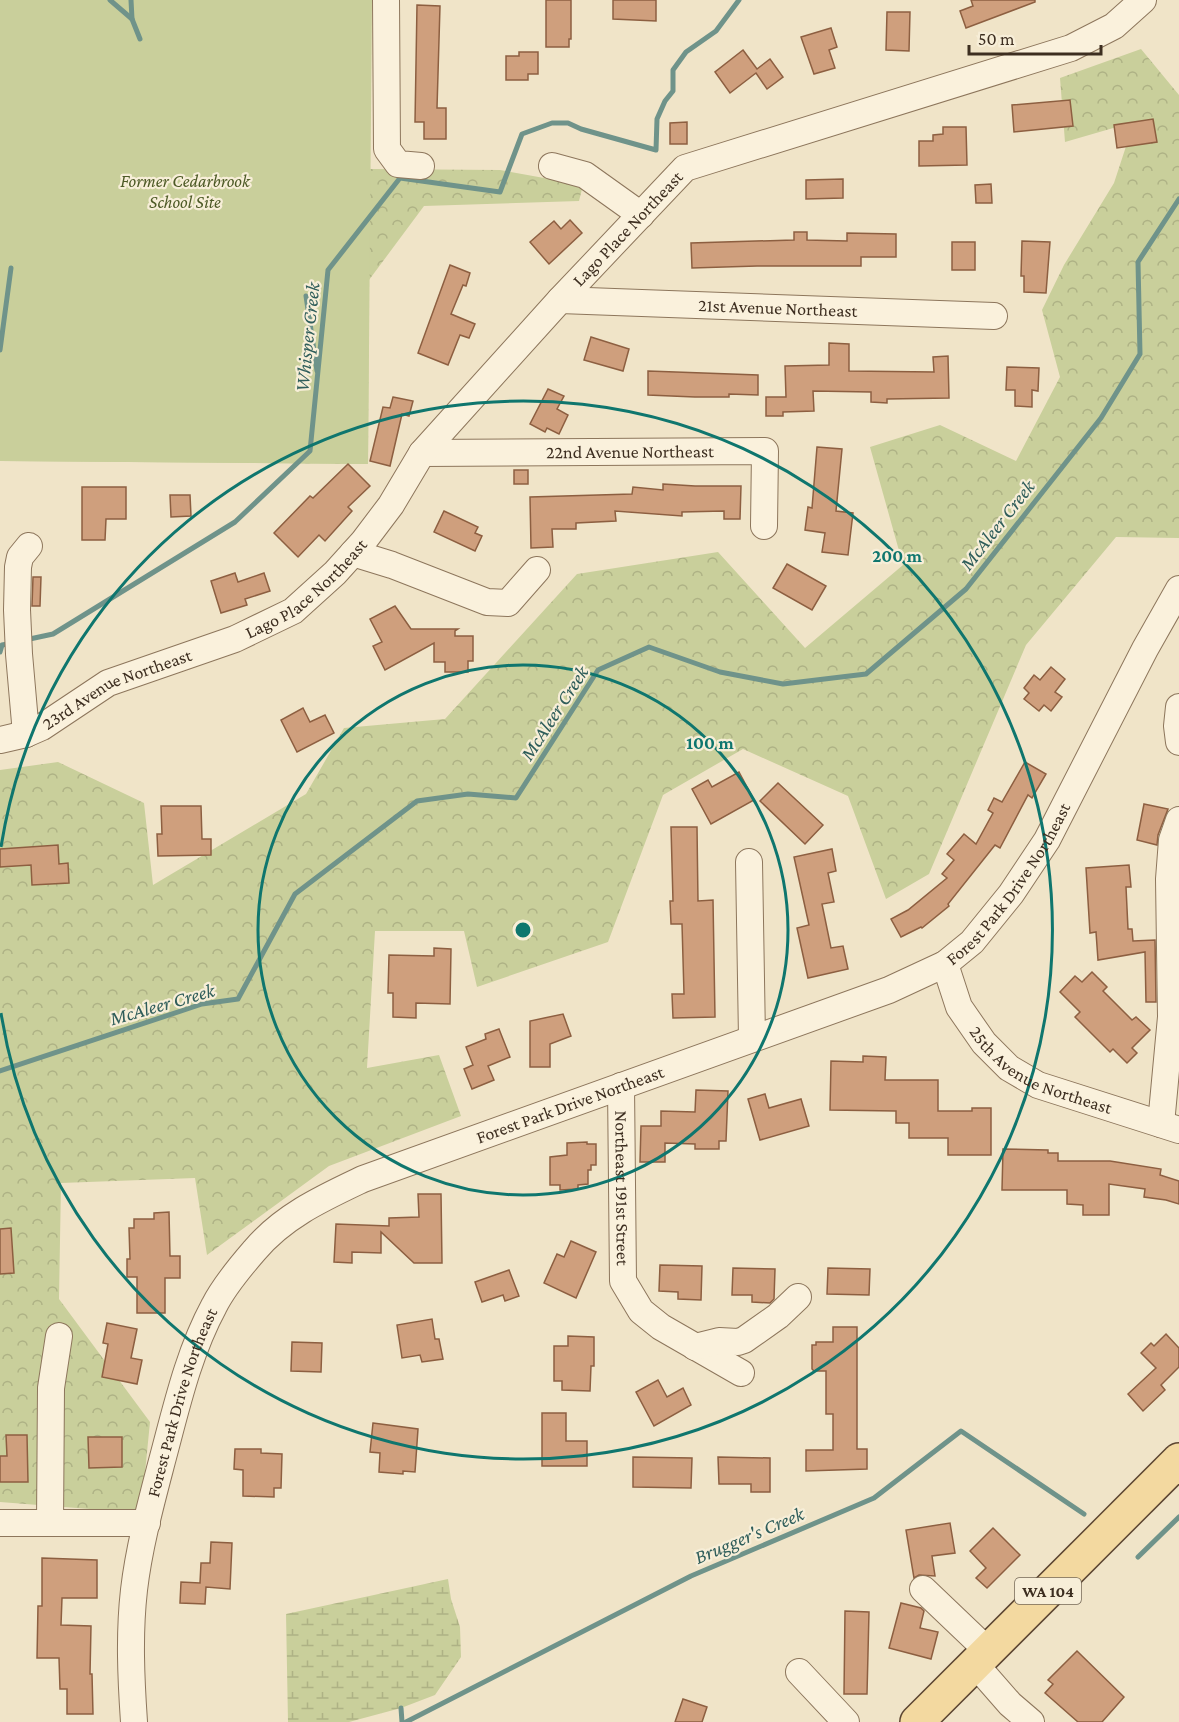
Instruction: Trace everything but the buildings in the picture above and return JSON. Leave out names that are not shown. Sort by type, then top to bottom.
[{"type":"main road","name":"WA 104","points":[[917,1722],[1179,1460]]},
{"type":"street","points":[[386,0],[387,149],[398,164],[421,166]]},
{"type":"street","name":"Lago Place Northeast","points":[[235,639],[293,611],[334,573],[391,505],[422,453],[560,300],[685,168],[1071,48],[1114,26],[1143,0]]},
{"type":"street","points":[[552,165],[585,176],[640,215]]},
{"type":"street","name":"21st Avenue Northeast","points":[[560,300],[994,316]]},
{"type":"street","name":"22nd Avenue Northeast","points":[[422,453],[765,451],[764,525]]},
{"type":"street","points":[[26,734],[17,610],[18,567],[20,557],[29,546]]},
{"type":"street","points":[[353,553],[392,565],[487,602],[508,603],[537,570]]},
{"type":"street","name":"Forest Park Drive Northeast","points":[[134,1722],[131,1662],[134,1590],[147,1523],[183,1385],[204,1326],[214,1304],[254,1250],[276,1229],[307,1206],[363,1179],[889,990],[945,964],[972,942],[1005,902],[1047,840],[1145,649],[1177,601]]},
{"type":"street","name":"23rd Avenue Northeast","points":[[0,740],[26,734],[42,727],[108,683],[235,639]]},
{"type":"street","points":[[1179,707],[1177,726],[1179,742]]},
{"type":"street","points":[[1170,1127],[1171,1017],[1175,991],[1169,879],[1172,840],[1179,820]]},
{"type":"street","points":[[749,862],[752,1038]]},
{"type":"street","name":"25th Avenue Northeast","points":[[945,964],[958,1007],[984,1043],[1010,1068],[1038,1085],[1170,1127]]},
{"type":"street","name":"Northeast 191st Street","points":[[621,1086],[622,1281],[640,1311],[661,1327],[741,1373]]},
{"type":"street","points":[[695,1347],[719,1341],[744,1340],[778,1316],[798,1297]]},
{"type":"street","points":[[50,1523],[51,1388],[59,1336]]},
{"type":"street","points":[[0,1523],[147,1523]]},
{"type":"street","points":[[923,1589],[981,1658],[1010,1704],[1031,1722]]},
{"type":"street","points":[[798,1672],[846,1722]]},
{"type":"green space","name":"Former Cedarbrook School Site","points":[[0,0],[372,0],[368,464],[0,461]]},
{"type":"green space","points":[[1141,49],[1179,95],[1179,538],[1116,537],[1026,645],[929,874],[886,899],[848,796],[743,749],[663,795],[608,942],[477,987],[464,931],[375,931],[367,1068],[439,1055],[461,1116],[329,1166],[207,1255],[195,1178],[61,1183],[59,1299],[150,1422],[141,1513],[0,1502],[0,770],[58,762],[144,803],[153,885],[306,794],[344,728],[445,719],[577,574],[718,552],[805,648],[903,565],[870,447],[940,425],[1016,461],[1060,377],[1042,310],[1064,265],[1114,183],[1134,122],[1065,142],[1060,78]]},
{"type":"green space","points":[[370,169],[500,170],[583,185],[579,201],[424,206],[369,280],[368,464],[0,461],[0,375],[362,201]]},
{"type":"green space","points":[[448,1579],[451,1599],[460,1627],[461,1657],[435,1695],[401,1708],[349,1722],[288,1722],[286,1614]]},
{"type":"waterway","points":[[110,0],[132,19]]},
{"type":"waterway","points":[[131,0],[132,19],[140,39]]},
{"type":"waterway","name":"Whisper Creek","points":[[25,640],[53,634],[235,522],[310,451],[328,270],[400,178],[500,192],[522,134],[552,123],[568,123],[581,129],[656,150],[657,119],[665,101],[673,91],[673,70],[686,52],[716,31],[739,0]]},
{"type":"waterway","name":"McAleer Creek","points":[[0,1071],[202,1004],[238,999],[295,894],[417,801],[468,794],[516,798],[598,670],[649,647],[720,672],[783,684],[866,674],[966,589],[1101,418],[1140,354],[1138,262],[1179,199]]},
{"type":"waterway","points":[[0,350],[11,268]]},
{"type":"waterway","points":[[306,296],[317,371]]},
{"type":"waterway","name":"Whisper Creek","points":[[0,652],[2,645],[13,643]]},
{"type":"waterway","name":"Brugger's Creek","points":[[406,1722],[691,1576],[874,1498],[961,1431],[1084,1514]]},
{"type":"waterway","name":"Brugger's Creek","points":[[1138,1557],[1179,1517]]},
{"type":"waterway","points":[[401,1708],[402,1722]]}]
